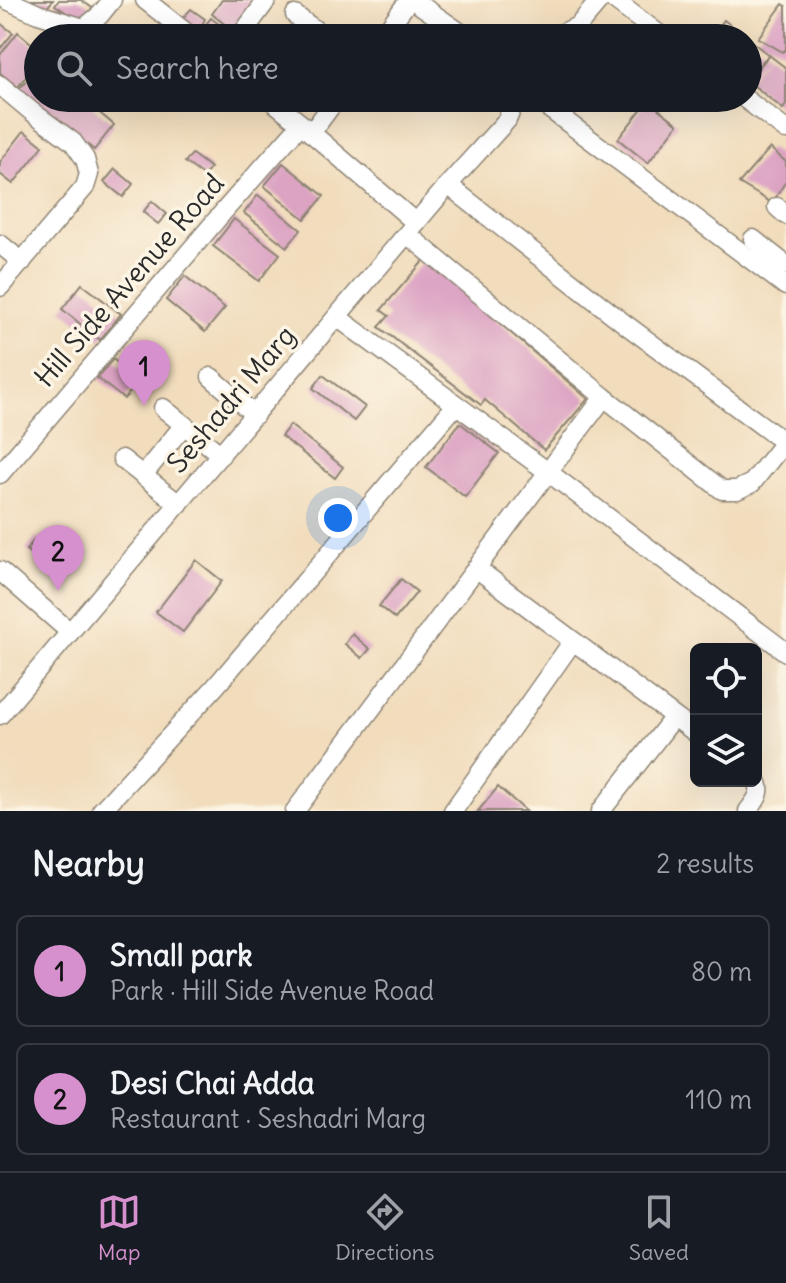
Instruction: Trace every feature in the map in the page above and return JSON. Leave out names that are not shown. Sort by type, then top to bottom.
[{"type":"street","points":[[7,0],[71,24]]},
{"type":"street","points":[[89,24],[112,0]]},
{"type":"street","points":[[145,0],[175,24]]},
{"type":"street","points":[[249,24],[267,0]]},
{"type":"street","points":[[392,24],[411,0],[447,24]]},
{"type":"street","points":[[585,24],[600,0]]},
{"type":"street","points":[[614,0],[646,24]]},
{"type":"street","points":[[295,15],[307,24]]},
{"type":"street","points":[[0,85],[24,105]]},
{"type":"street","points":[[0,287],[85,187],[89,174],[85,159],[73,142],[32,112]]},
{"type":"street","points":[[286,112],[412,229],[604,397],[722,490],[737,490],[752,483],[785,441],[625,324],[448,185]]},
{"type":"street","name":"Hill Side Avenue Road","points":[[0,474],[224,211],[323,112]]},
{"type":"street","name":"Seshadri Marg","points":[[0,715],[448,185],[507,120],[510,112]]},
{"type":"street","name":"Seshadri Marg","points":[[507,120],[530,112]]},
{"type":"street","points":[[561,112],[785,279]]},
{"type":"street","points":[[762,112],[786,130]]},
{"type":"street","points":[[753,239],[785,279]]},
{"type":"street","points":[[0,244],[22,262]]},
{"type":"street","points":[[337,317],[786,652]]},
{"type":"street","points":[[211,377],[255,415]]},
{"type":"street","points":[[295,811],[604,397]]},
{"type":"street","points":[[101,811],[215,687],[456,405]]},
{"type":"street","points":[[163,408],[221,455]]},
{"type":"street","points":[[143,475],[184,425]]},
{"type":"street","points":[[122,459],[179,504]]},
{"type":"street","points":[[476,568],[690,729]]},
{"type":"street","points":[[0,571],[70,632]]},
{"type":"street","points":[[453,811],[573,641]]},
{"type":"street","points":[[601,811],[674,717]]},
{"type":"street","points":[[748,811],[760,787]]},
{"type":"building","points":[[32,0],[53,0],[45,10]]},
{"type":"building","points":[[59,0],[81,0],[95,10],[83,24],[55,5]]},
{"type":"building","points":[[222,0],[262,0],[246,24],[224,24],[212,14]]},
{"type":"building","points":[[783,4],[786,6],[786,49],[783,52],[762,40],[762,33]]},
{"type":"building","points":[[191,9],[205,19],[202,24],[179,22]]},
{"type":"building","points":[[0,23],[13,33],[0,49]]},
{"type":"building","points":[[18,32],[24,37],[24,79],[18,87],[0,73],[0,55]]},
{"type":"building","points":[[762,50],[769,55],[762,62]]},
{"type":"building","points":[[769,55],[786,68],[786,105],[783,109],[762,92],[762,64]]},
{"type":"building","points":[[47,112],[99,112],[114,125],[94,150]]},
{"type":"building","points":[[639,112],[662,112],[678,124],[648,163],[618,139]]},
{"type":"building","points":[[24,131],[43,146],[13,184],[0,174],[0,162]]},
{"type":"building","points":[[770,148],[786,162],[786,181],[772,203],[739,183]]},
{"type":"building","points":[[192,154],[211,168],[204,176],[185,162]]},
{"type":"building","points":[[283,163],[324,196],[305,219],[264,186]]},
{"type":"building","points":[[115,169],[133,184],[123,197],[104,182]]},
{"type":"building","points":[[258,195],[301,230],[287,247],[244,213]]},
{"type":"building","points":[[152,201],[167,214],[158,224],[143,212]]},
{"type":"building","points":[[234,219],[280,254],[259,281],[213,246]]},
{"type":"building","points":[[425,259],[588,399],[544,450],[485,400],[481,405],[379,327],[389,316],[381,310]]},
{"type":"building","points":[[185,276],[225,308],[205,332],[166,300]]},
{"type":"building","points":[[82,284],[121,314],[100,340],[62,309]]},
{"type":"building","points":[[113,359],[140,381],[124,399],[97,378]]},
{"type":"building","points":[[323,375],[365,407],[354,421],[313,388]]},
{"type":"building","points":[[460,423],[499,453],[465,497],[426,467]]},
{"type":"building","points":[[290,425],[343,467],[335,478],[281,436]]},
{"type":"building","points":[[37,537],[46,544],[36,557],[26,550]]},
{"type":"building","points":[[196,560],[222,581],[183,632],[156,612]]},
{"type":"building","points":[[401,579],[417,592],[395,619],[379,606]]},
{"type":"building","points":[[352,634],[370,649],[362,658],[345,644]]},
{"type":"building","points":[[498,787],[526,811],[478,811]]},
{"type":"place","name":"Small park","points":[[144,406]]},
{"type":"place","name":"Desi Chai Adda","points":[[58,591]]}]
